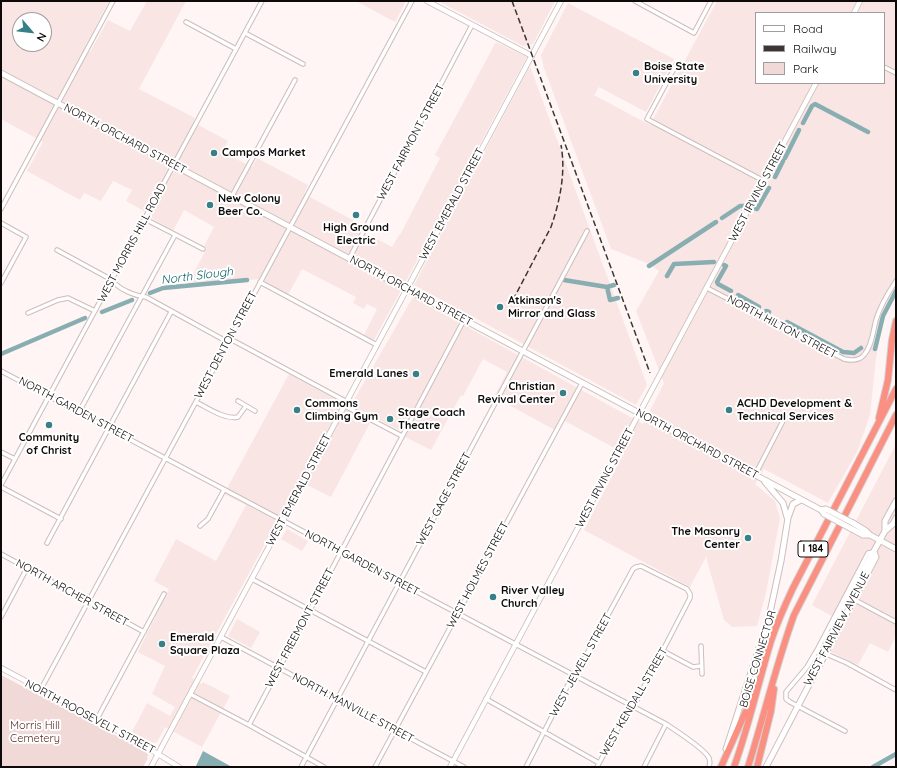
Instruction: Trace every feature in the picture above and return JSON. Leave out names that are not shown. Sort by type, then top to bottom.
[{"type":"highway","points":[[876,428],[888,380],[892,340],[896,321]]},
{"type":"highway","name":"BOISE CONNECTOR","points":[[734,767],[744,740],[771,641],[780,615],[896,389]]},
{"type":"highway","name":"BOISE CONNECTOR","points":[[748,767],[779,657],[794,615],[896,415]]},
{"type":"highway","points":[[757,767],[771,711],[779,657]]},
{"type":"highway","points":[[721,767],[762,675]]},
{"type":"main road","name":"NORTH ORCHARD STREET","points":[[1,73],[801,500],[820,509],[826,509],[852,526],[866,530],[870,535],[896,549]]},
{"type":"main road","points":[[762,478],[783,503],[788,518]]},
{"type":"main road","points":[[721,767],[769,617],[781,561],[788,518],[793,504],[801,500]]},
{"type":"main road","name":"WEST FAIRVIEW AVENUE","points":[[885,531],[885,521],[896,501]]},
{"type":"main road","name":"WEST FAIRVIEW AVENUE","points":[[766,767],[824,653],[876,557],[874,552],[885,531],[893,524],[896,518]]},
{"type":"main road","points":[[824,653],[841,611],[874,552]]},
{"type":"street","points":[[1,208],[3,200],[58,104],[113,1]]},
{"type":"street","name":"WEST MORRIS HILL ROAD","points":[[1,486],[262,1]]},
{"type":"street","name":"WEST DENTON STREET","points":[[41,690],[412,1]]},
{"type":"street","points":[[427,1],[532,56]]},
{"type":"street","name":"WEST EMERALD STREET","points":[[152,767],[220,637],[561,1]]},
{"type":"street","points":[[635,1],[694,33],[711,1]]},
{"type":"street","points":[[644,6],[646,1]]},
{"type":"street","points":[[854,12],[860,1]]},
{"type":"street","points":[[186,22],[236,49]]},
{"type":"street","name":"WEST FAIRMONT STREET","points":[[349,258],[472,25]]},
{"type":"street","points":[[245,33],[303,64]]},
{"type":"street","points":[[676,65],[647,119],[764,181]]},
{"type":"street","points":[[885,68],[896,74]]},
{"type":"street","points":[[232,196],[295,80]]},
{"type":"street","name":"WEST IRVING STREET","points":[[450,767],[815,84]]},
{"type":"street","points":[[145,219],[203,249]]},
{"type":"street","points":[[1,223],[26,237],[1,283]]},
{"type":"street","name":"WEST GAGE STREET","points":[[301,767],[587,231]]},
{"type":"street","points":[[79,412],[175,235]]},
{"type":"street","points":[[57,250],[112,280],[114,284],[136,296],[146,297],[224,340],[234,341],[402,436]]},
{"type":"street","name":"NORTH HILTON STREET","points":[[707,288],[844,359],[851,361],[858,360],[864,356],[868,349],[876,318],[889,291],[896,281]]},
{"type":"street","points":[[260,282],[377,345]]},
{"type":"street","points":[[28,313],[58,300],[68,298],[95,311]]},
{"type":"street","points":[[47,543],[171,312]]},
{"type":"street","name":"WEST FREEMONT STREET","points":[[248,725],[464,320]]},
{"type":"street","name":"NORTH GARDEN STREET","points":[[1,371],[666,724],[706,753],[710,760],[709,767]]},
{"type":"street","name":"WEST HOLMES STREET","points":[[375,767],[582,383]]},
{"type":"street","points":[[196,402],[216,412],[234,418],[238,417],[246,406]]},
{"type":"street","points":[[238,402],[255,410]]},
{"type":"street","points":[[755,475],[784,419]]},
{"type":"street","points":[[1,452],[15,460]]},
{"type":"street","points":[[1,486],[60,519]]},
{"type":"street","points":[[200,526],[208,519],[224,490]]},
{"type":"street","name":"WEST FAIRVIEW AVENUE","points":[[797,706],[786,699],[786,692],[807,667],[868,553],[874,552]]},
{"type":"street","name":"NORTH ARCHER STREET","points":[[1,554],[144,632]]},
{"type":"street","name":"WEST JEWELL STREET","points":[[526,767],[570,681],[575,676],[633,569],[638,566],[644,567],[687,589],[690,594]]},
{"type":"street","points":[[1,617],[27,568]]},
{"type":"street","points":[[252,579],[426,672]]},
{"type":"street","points":[[97,719],[164,594]]},
{"type":"street","name":"WEST KENDALL STREET","points":[[598,765],[628,710],[635,704],[688,602],[690,594]]},
{"type":"street","points":[[853,599],[896,622]]},
{"type":"street","name":"NORTH MANVILLE STREET","points":[[220,637],[464,767]]},
{"type":"street","points":[[701,646],[702,674]]},
{"type":"street","points":[[663,651],[693,667],[701,666]]},
{"type":"street","points":[[824,653],[847,663],[896,690]]},
{"type":"street","name":"NORTH ROOSEVELT STREET","points":[[1,668],[97,719],[179,767]]},
{"type":"street","points":[[190,694],[324,767]]},
{"type":"street","points":[[486,699],[598,765]]},
{"type":"street","points":[[797,706],[845,731]]},
{"type":"street","points":[[644,767],[666,724]]},
{"type":"shaded area","points":[[1,1],[109,1],[84,49],[90,52],[108,20],[130,31],[147,1],[186,1],[139,89],[195,118],[193,122],[228,141],[222,152],[252,167],[257,158],[308,185],[304,194],[362,225],[360,230],[392,247],[400,235],[440,158],[435,155],[496,42],[527,57],[374,340],[364,335],[377,309],[367,304],[364,309],[353,303],[356,297],[302,269],[288,295],[258,279],[186,287],[207,248],[204,246],[214,227],[184,210],[173,231],[150,217],[151,215],[126,201],[132,190],[113,181],[101,201],[84,193],[80,200],[27,171],[43,142],[1,119]]},
{"type":"shaded area","points":[[356,1],[406,1],[395,22]]},
{"type":"shaded area","points":[[438,1],[555,1],[533,44],[523,46]]},
{"type":"shaded area","points":[[717,1],[896,1],[896,296],[885,315],[876,358],[870,415],[857,452],[828,503],[764,469],[755,484],[775,501],[780,518],[766,593],[757,626],[732,627],[724,620],[706,557],[690,587],[584,530],[624,453],[561,419],[555,430],[494,397],[507,372],[483,359],[463,396],[461,395],[431,450],[405,437],[406,434],[351,405],[413,297],[643,424],[664,383],[636,311],[659,271],[649,264],[611,249],[544,68],[541,55],[568,3],[674,59],[646,112],[599,87],[594,95],[650,125]]},
{"type":"shaded area","points":[[530,66],[647,385],[636,405],[414,285]]},
{"type":"shaded area","points":[[289,374],[340,402],[339,405],[370,423],[331,497],[299,481],[192,678],[230,696],[202,747],[165,727],[157,742],[153,743],[132,732],[147,703],[170,716],[175,707],[152,694],[165,666],[138,652],[169,589],[154,581],[176,539],[216,561],[246,505],[224,494]]},
{"type":"shaded area","points":[[896,444],[896,636],[888,652],[870,643],[858,665],[829,651],[844,623],[812,605]]},
{"type":"shaded area","points":[[287,529],[308,541],[302,551],[281,539]]},
{"type":"shaded area","points":[[237,619],[260,632],[251,648],[228,636]]},
{"type":"green space","name":"Morris Hill Cemetery","points":[[1,675],[145,751],[148,758],[143,767],[1,767]]},
{"type":"water","points":[[203,751],[232,767],[197,767],[196,766]]},
{"type":"waterway","name":"North Slough","points":[[803,123],[812,106],[815,104],[868,132]]},
{"type":"waterway","name":"North Slough","points":[[785,158],[799,130]]},
{"type":"waterway","name":"North Slough","points":[[775,177],[783,161]]},
{"type":"waterway","name":"North Slough","points":[[754,208],[757,209],[769,188]]},
{"type":"waterway","name":"North Slough","points":[[722,218],[740,206],[744,206]]},
{"type":"waterway","name":"North Slough","points":[[649,266],[716,222]]},
{"type":"waterway","points":[[667,276],[674,264],[714,262]]},
{"type":"waterway","points":[[724,265],[726,266],[717,282],[731,291]]},
{"type":"waterway","name":"North Slough","points":[[150,293],[163,288],[247,280]]},
{"type":"waterway","name":"North Slough","points":[[564,280],[607,287],[614,285]]},
{"type":"waterway","points":[[607,287],[610,300],[618,298]]},
{"type":"waterway","points":[[875,349],[883,316],[896,291]]},
{"type":"waterway","points":[[738,295],[759,307]]},
{"type":"waterway","name":"North Slough","points":[[102,312],[132,300]]},
{"type":"waterway","name":"North Slough","points":[[1,354],[85,318]]},
{"type":"waterway","points":[[787,322],[843,352],[854,353],[861,348]]},
{"type":"waterway","points":[[873,767],[896,754]]},
{"type":"railway","points":[[512,1],[650,373]]},
{"type":"railway","points":[[513,300],[551,227],[561,186],[563,166],[561,145]]},
{"type":"place","name":"Boise State University","points":[[636,73]]},
{"type":"place","name":"Campos Market","points":[[214,153]]},
{"type":"place","name":"New Colony Beer Co.","points":[[210,205]]},
{"type":"place","name":"High Ground Electric","points":[[356,215]]},
{"type":"place","name":"Atkinson's Mirror and Glass","points":[[500,307]]},
{"type":"place","name":"Emerald Lanes","points":[[416,374]]},
{"type":"place","name":"Christian Revival Center","points":[[563,393]]},
{"type":"place","name":"Commons Climbing Gym","points":[[297,410]]},
{"type":"place","name":"ACHD Development & Technical Services","points":[[729,410]]},
{"type":"place","name":"Stage Coach Theatre","points":[[390,419]]},
{"type":"place","name":"Community of Christ","points":[[49,425]]},
{"type":"place","name":"The Masonry Center","points":[[748,538]]},
{"type":"place","name":"River Valley Church","points":[[493,597]]},
{"type":"place","name":"Emerald Square Plaza","points":[[162,644]]}]
